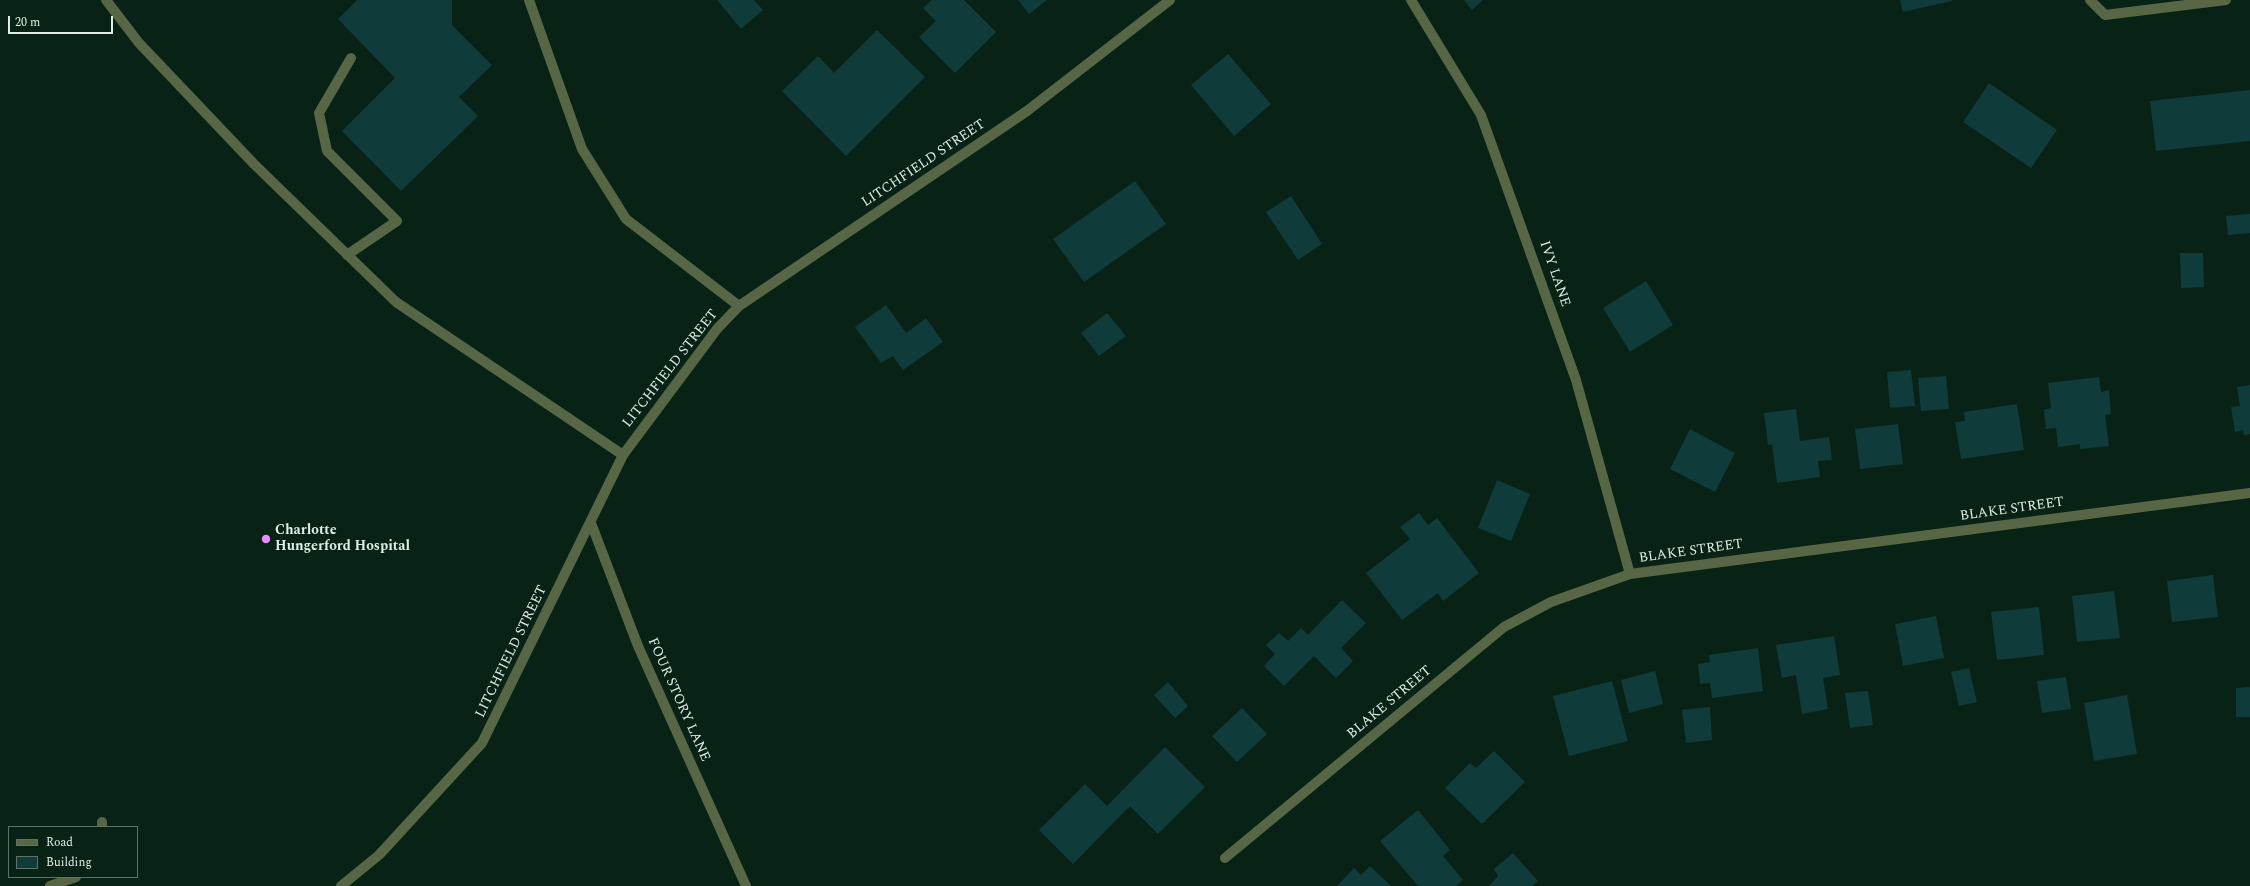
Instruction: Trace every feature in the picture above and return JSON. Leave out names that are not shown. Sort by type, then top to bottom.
[{"type":"street","points":[[106,0],[139,43],[254,164],[396,302],[623,455]]},
{"type":"street","points":[[529,0],[582,149],[626,219],[739,306]]},
{"type":"street","name":"LITCHFIELD STREET","points":[[340,886],[378,856],[482,743],[623,455],[717,329],[739,306],[1027,111],[1170,0]]},
{"type":"street","name":"IVY LANE","points":[[1412,0],[1481,115],[1576,380],[1630,574]]},
{"type":"street","points":[[2090,0],[2105,15],[2226,0]]},
{"type":"street","points":[[347,254],[397,221],[327,151],[319,114],[351,58]]},
{"type":"street","name":"BLAKE STREET","points":[[1225,858],[1504,627],[1551,602],[1630,574],[2250,493]]},
{"type":"street","name":"FOUR STORY LANE","points":[[591,523],[638,646],[746,886]]},
{"type":"street","points":[[50,886],[73,878]]},
{"type":"building","points":[[357,0],[452,0],[452,25],[492,65],[459,97],[478,116],[401,191],[342,131],[395,78],[338,19]]},
{"type":"building","points":[[717,0],[754,0],[763,10],[741,29]]},
{"type":"building","points":[[932,0],[964,0],[996,32],[955,73],[919,37],[936,21],[923,8]]},
{"type":"building","points":[[1018,0],[1047,0],[1029,14]]},
{"type":"building","points":[[1464,0],[1483,0],[1472,10]]},
{"type":"building","points":[[1900,0],[1952,0],[1952,1],[1903,12]]},
{"type":"building","points":[[877,30],[925,77],[846,156],[782,91],[818,56],[834,73]]},
{"type":"building","points":[[1228,54],[1271,104],[1234,136],[1191,85]]},
{"type":"building","points":[[1989,83],[2057,130],[2031,168],[1963,122]]},
{"type":"building","points":[[2250,90],[2250,141],[2156,151],[2150,101]]},
{"type":"building","points":[[1135,181],[1166,224],[1084,282],[1053,239]]},
{"type":"building","points":[[1291,196],[1322,244],[1298,260],[1266,212]]},
{"type":"building","points":[[2250,214],[2250,233],[2228,235],[2226,216]]},
{"type":"building","points":[[2180,253],[2203,253],[2204,287],[2181,288]]},
{"type":"building","points":[[1646,281],[1673,325],[1630,352],[1603,308]]},
{"type":"building","points":[[886,305],[906,333],[926,318],[943,342],[903,370],[893,356],[881,363],[855,327]]},
{"type":"building","points":[[1107,313],[1126,336],[1099,356],[1081,333]]},
{"type":"building","points":[[1911,370],[1915,406],[1890,408],[1887,372]]},
{"type":"building","points":[[1946,376],[1949,409],[1921,411],[1918,378]]},
{"type":"building","points":[[2099,377],[2101,392],[2109,390],[2111,414],[2105,415],[2109,446],[2080,449],[2080,444],[2058,447],[2056,428],[2046,429],[2044,410],[2051,408],[2048,383]]},
{"type":"building","points":[[2250,385],[2250,434],[2244,435],[2243,430],[2235,432],[2231,407],[2240,406],[2237,387]]},
{"type":"building","points":[[2017,404],[2024,450],[1961,459],[1955,422],[1965,421],[1964,412]]},
{"type":"building","points":[[1796,409],[1800,441],[1829,437],[1832,460],[1818,461],[1820,477],[1777,483],[1772,444],[1768,445],[1764,413]]},
{"type":"building","points":[[1898,424],[1903,464],[1860,469],[1855,429]]},
{"type":"building","points":[[1690,429],[1735,453],[1715,492],[1670,469]]},
{"type":"building","points":[[1497,480],[1530,494],[1511,541],[1478,528]]},
{"type":"building","points":[[1419,513],[1428,525],[1437,518],[1479,573],[1443,601],[1438,593],[1402,620],[1366,573],[1410,539],[1400,527]]},
{"type":"building","points":[[2213,575],[2218,617],[2172,622],[2167,581]]},
{"type":"building","points":[[2114,591],[2120,638],[2077,642],[2072,596]]},
{"type":"building","points":[[1342,600],[1366,623],[1341,648],[1353,661],[1336,678],[1314,656],[1284,686],[1264,666],[1275,654],[1266,645],[1279,633],[1288,641],[1301,628],[1308,635]]},
{"type":"building","points":[[2039,607],[2044,655],[1997,660],[1991,612]]},
{"type":"building","points":[[1936,616],[1944,658],[1903,666],[1895,624]]},
{"type":"building","points":[[1834,636],[1840,675],[1823,678],[1828,709],[1802,714],[1796,675],[1782,678],[1776,645]]},
{"type":"building","points":[[1758,648],[1763,691],[1712,698],[1710,683],[1700,684],[1698,664],[1710,662],[1709,655]]},
{"type":"building","points":[[1969,668],[1977,702],[1959,706],[1951,672]]},
{"type":"building","points":[[1655,671],[1663,704],[1629,713],[1621,680]]},
{"type":"building","points":[[2066,677],[2071,709],[2042,713],[2037,681]]},
{"type":"building","points":[[1612,681],[1628,741],[1569,756],[1553,696]]},
{"type":"building","points":[[1168,682],[1188,706],[1175,718],[1154,695]]},
{"type":"building","points":[[2250,687],[2250,717],[2236,717],[2236,688]]},
{"type":"building","points":[[1868,691],[1873,725],[1850,728],[1845,693]]},
{"type":"building","points":[[2127,695],[2137,754],[2094,761],[2084,703]]},
{"type":"building","points":[[1710,707],[1712,740],[1686,743],[1682,710]]},
{"type":"building","points":[[1242,708],[1267,734],[1237,762],[1212,736]]},
{"type":"building","points":[[1165,747],[1205,787],[1158,834],[1130,806],[1073,864],[1039,830],[1085,784],[1107,806]]},
{"type":"building","points":[[1494,751],[1525,782],[1482,824],[1445,788],[1470,763],[1476,768]]},
{"type":"building","points":[[1418,810],[1450,850],[1443,856],[1463,880],[1456,886],[1418,886],[1380,841]]},
{"type":"building","points":[[1513,853],[1538,881],[1532,886],[1489,886],[1498,876],[1494,869]]},
{"type":"building","points":[[1370,866],[1391,886],[1337,886],[1354,868],[1361,875]]},
{"type":"place","name":"Charlotte Hungerford Hospital","points":[[266,539]]}]
